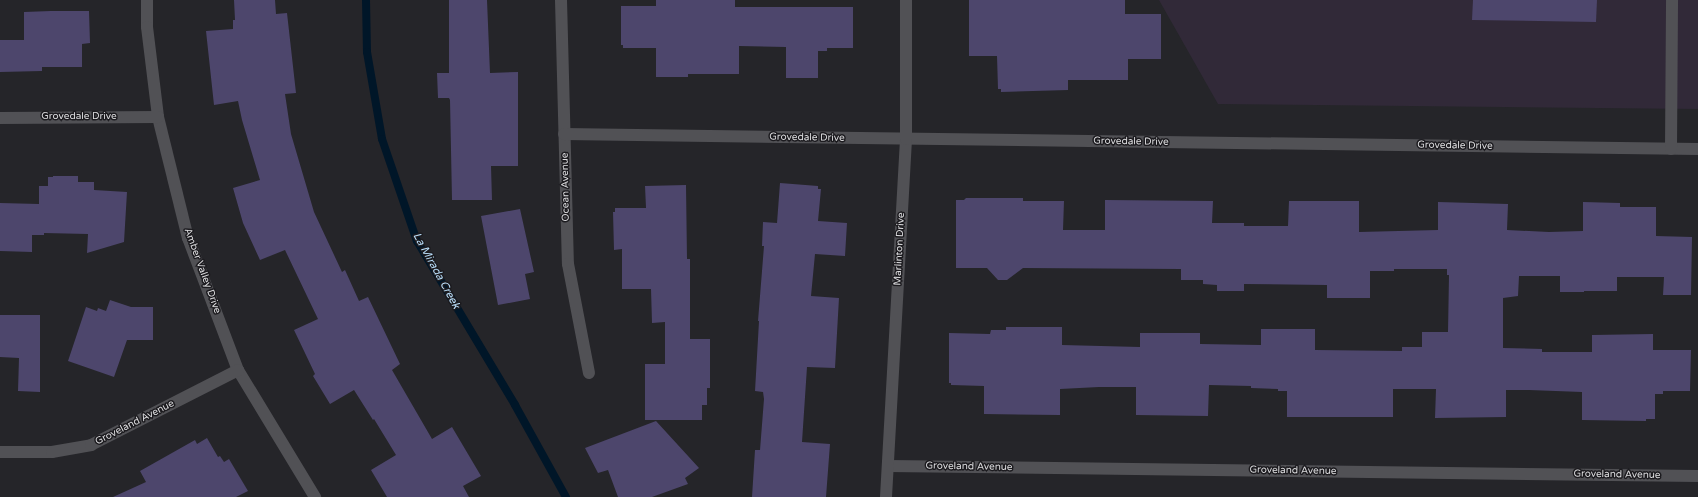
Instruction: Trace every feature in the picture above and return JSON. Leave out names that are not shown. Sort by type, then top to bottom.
[{"type":"street","name":"Amber Valley Drive","points":[[147,0],[147,27],[158,117],[188,238],[238,370],[315,497]]},
{"type":"street","name":"Ocean Avenue","points":[[561,0],[568,264],[589,372]]},
{"type":"street","name":"Marlinton Drive","points":[[886,497],[906,139],[906,0]]},
{"type":"street","points":[[1671,149],[1672,0]]},
{"type":"street","name":"Grovedale Drive","points":[[0,118],[158,117]]},
{"type":"street","name":"Grovedale Drive","points":[[564,134],[1698,149]]},
{"type":"street","name":"Groveland Avenue","points":[[0,452],[52,452],[91,445],[238,370]]},
{"type":"street","name":"Groveland Avenue","points":[[888,466],[1698,476]]},
{"type":"shaded area","points":[[1159,0],[1698,0],[1698,109],[1218,104]]},
{"type":"building","points":[[234,0],[275,0],[276,14],[287,13],[296,93],[285,94],[291,134],[314,212],[342,272],[345,270],[359,301],[368,297],[400,364],[392,370],[432,439],[452,427],[481,476],[463,486],[469,497],[387,497],[371,470],[396,455],[374,419],[373,420],[354,390],[330,404],[313,376],[315,374],[294,330],[318,319],[285,250],[260,260],[243,223],[233,188],[260,180],[242,120],[238,101],[214,105],[206,31],[233,29],[233,20],[235,20]]},
{"type":"building","points":[[449,0],[487,0],[490,73],[518,72],[518,166],[491,166],[492,200],[452,200],[450,100],[449,98],[438,98],[437,73],[449,73]]},
{"type":"building","points":[[656,0],[735,0],[735,7],[853,7],[853,48],[827,48],[827,51],[818,51],[818,78],[786,78],[786,47],[739,46],[739,74],[688,74],[688,77],[656,77],[656,48],[623,48],[623,45],[621,45],[621,6],[656,6]]},
{"type":"building","points":[[969,0],[1125,0],[1125,14],[1161,14],[1161,59],[1128,59],[1128,80],[1068,80],[1068,90],[1001,92],[1001,89],[998,89],[997,56],[969,56]]},
{"type":"building","points":[[1473,0],[1597,0],[1596,22],[1472,20]]},
{"type":"building","points":[[89,11],[90,43],[82,44],[82,67],[42,67],[42,71],[0,72],[0,40],[24,40],[24,12]]},
{"type":"building","points":[[78,176],[78,182],[94,182],[94,190],[127,192],[124,242],[87,253],[88,234],[44,233],[44,235],[32,235],[32,252],[0,251],[0,203],[39,204],[39,186],[48,186],[48,177]]},
{"type":"building","points":[[780,183],[818,186],[818,189],[821,189],[818,221],[847,223],[845,256],[815,254],[811,296],[839,298],[835,368],[807,367],[802,442],[830,444],[826,497],[752,497],[755,450],[760,450],[764,399],[763,392],[755,391],[758,321],[764,246],[762,246],[763,222],[777,223]]},
{"type":"building","points":[[686,185],[687,259],[690,259],[690,339],[710,339],[710,388],[707,388],[707,405],[702,405],[702,420],[645,420],[645,364],[665,364],[665,322],[652,323],[651,289],[622,289],[622,249],[614,250],[613,212],[615,212],[615,208],[646,208],[645,186]]},
{"type":"building","points":[[966,198],[1023,198],[1023,201],[1064,201],[1063,230],[1105,230],[1105,200],[1213,201],[1212,223],[1244,223],[1244,226],[1288,226],[1289,201],[1359,201],[1359,232],[1438,230],[1438,202],[1508,204],[1507,230],[1549,232],[1583,231],[1583,202],[1620,203],[1620,207],[1656,207],[1656,236],[1692,237],[1691,295],[1663,295],[1664,277],[1617,277],[1617,291],[1560,292],[1560,276],[1519,276],[1518,296],[1503,298],[1503,348],[1542,349],[1542,352],[1592,352],[1592,335],[1653,334],[1653,350],[1691,350],[1690,391],[1663,391],[1663,394],[1655,394],[1655,419],[1646,419],[1646,421],[1582,420],[1582,392],[1529,390],[1506,390],[1506,417],[1435,418],[1436,389],[1393,389],[1393,417],[1287,417],[1287,391],[1278,391],[1278,389],[1251,388],[1251,386],[1209,385],[1208,416],[1136,415],[1136,387],[1060,389],[1060,415],[984,414],[984,386],[951,385],[951,383],[949,383],[949,333],[990,334],[991,330],[1006,330],[1006,327],[1062,327],[1062,345],[1140,347],[1140,333],[1200,333],[1200,344],[1261,345],[1261,329],[1315,329],[1315,350],[1402,351],[1402,347],[1422,347],[1422,332],[1448,332],[1449,275],[1447,275],[1447,269],[1394,269],[1394,271],[1370,271],[1370,298],[1327,298],[1327,285],[1244,284],[1244,291],[1217,291],[1217,285],[1203,284],[1203,280],[1181,280],[1181,269],[1023,268],[1007,280],[998,280],[987,268],[956,268],[956,200],[964,200]]},
{"type":"building","points":[[520,209],[534,272],[525,274],[530,299],[498,305],[481,216]]},
{"type":"building","points":[[110,300],[131,307],[153,307],[153,340],[127,340],[114,377],[68,361],[86,307],[97,311],[98,308],[106,311]]},
{"type":"building","points":[[0,315],[40,315],[40,392],[18,391],[19,358],[0,357]]},
{"type":"building","points":[[656,421],[699,468],[685,478],[688,484],[652,497],[618,497],[608,470],[598,473],[585,448]]},
{"type":"building","points":[[207,438],[218,457],[220,456],[224,462],[229,459],[248,491],[236,497],[113,497],[146,482],[140,471],[195,440],[197,444]]},
{"type":"waterway","name":"La Mirada Creek","points":[[366,0],[367,52],[382,139],[417,241],[515,405],[566,497]]}]
